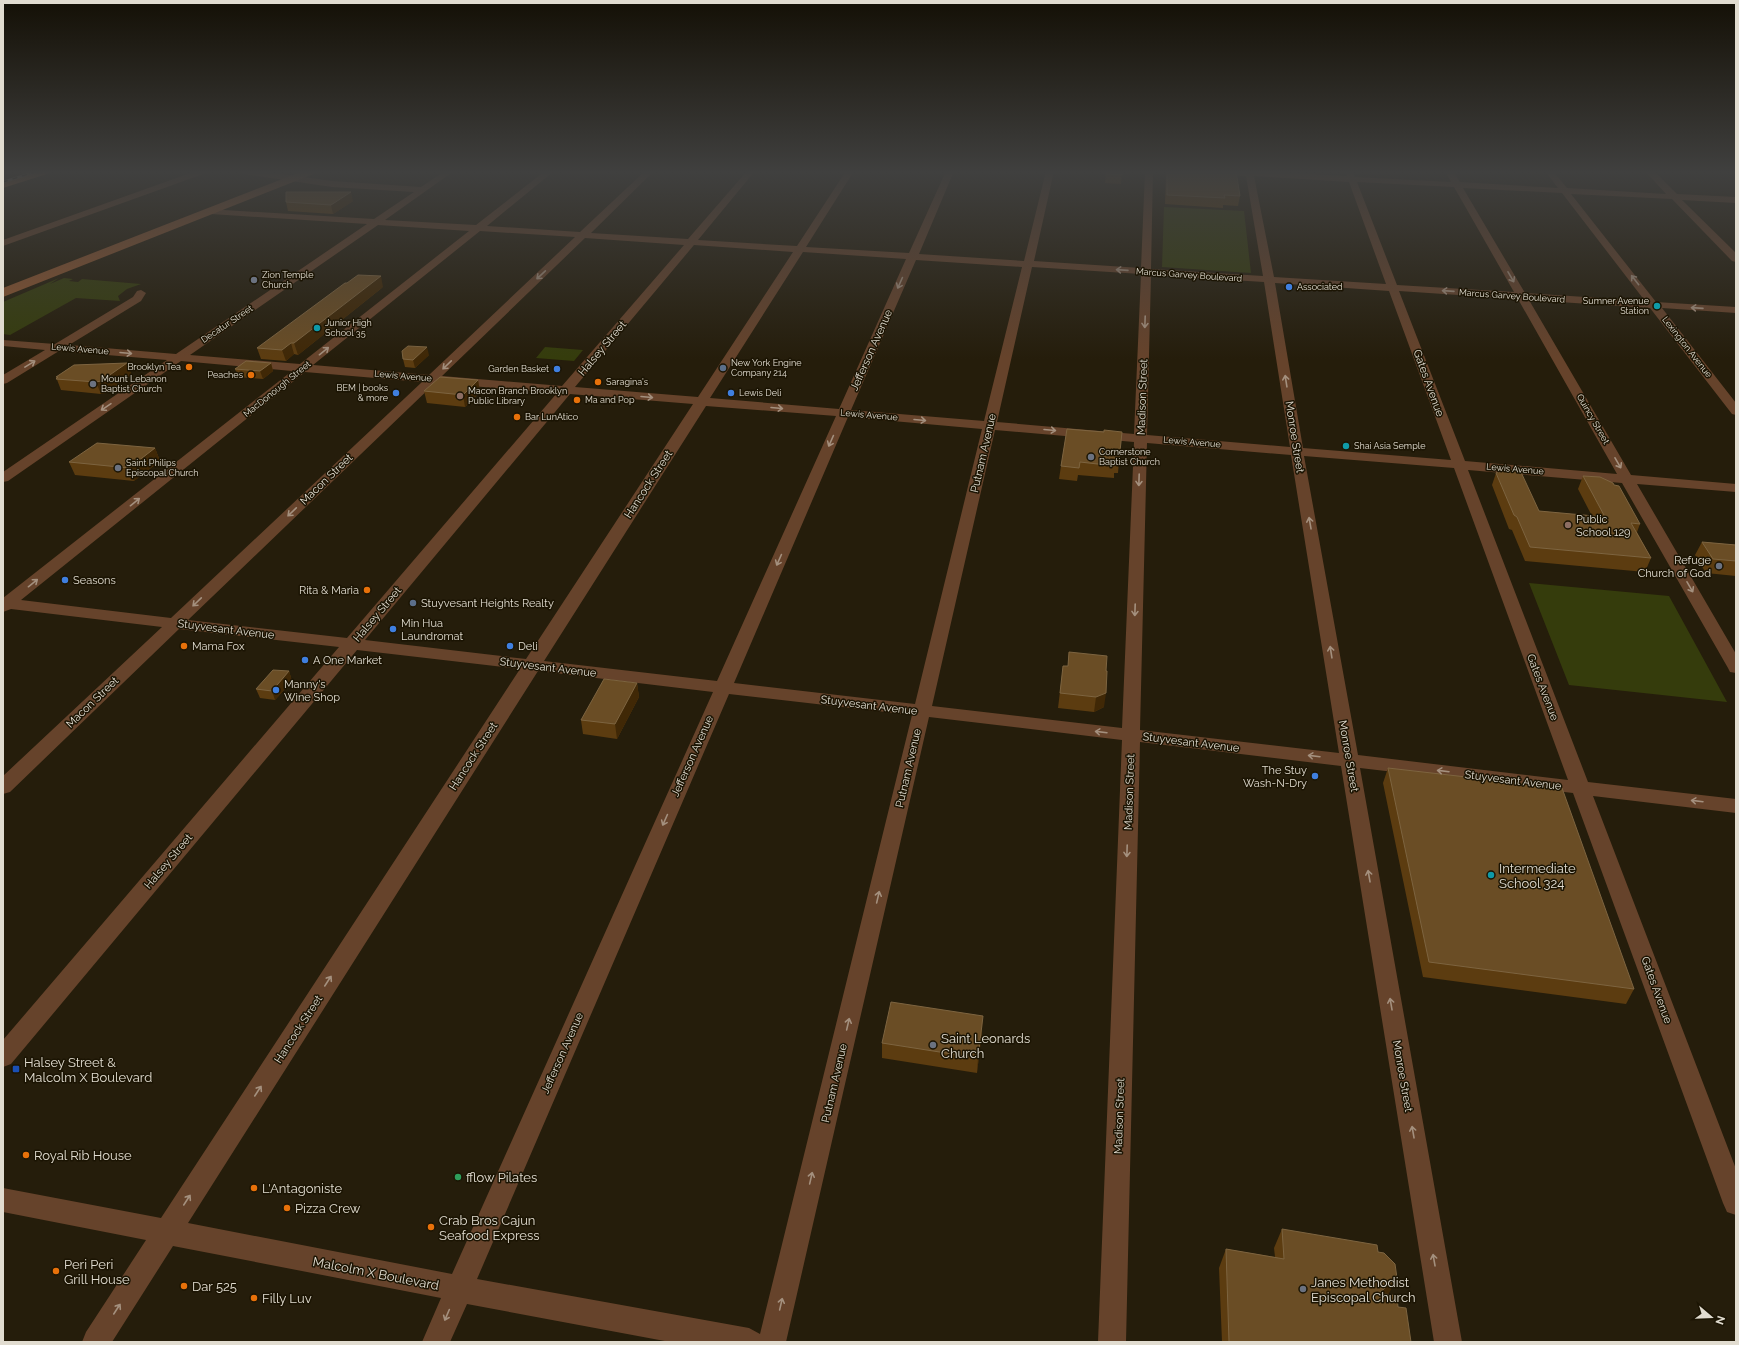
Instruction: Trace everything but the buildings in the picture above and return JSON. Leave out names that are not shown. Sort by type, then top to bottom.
[{"type":"main road","points":[[3,293],[153,234]]},
{"type":"street","points":[[3,243],[29,234]]},
{"type":"street","name":"Decatur Street","points":[[3,478],[358,234]]},
{"type":"street","name":"MacDonough Street","points":[[4,605],[471,234]]},
{"type":"street","name":"Marcus Garvey Boulevard","points":[[565,234],[1736,310]]},
{"type":"street","name":"Halsey Street","points":[[3,1057],[698,234]]},
{"type":"street","name":"Hancock Street","points":[[96,1342],[809,234]]},
{"type":"street","name":"Jefferson Avenue","points":[[436,1342],[922,234]]},
{"type":"street","name":"Putnam Avenue","points":[[772,1342],[1034,234]]},
{"type":"street","name":"Madison Street","points":[[1112,1342],[1147,234]]},
{"type":"street","name":"Monroe Street","points":[[1261,234],[1448,1342]]},
{"type":"street","name":"Gates Avenue","points":[[1372,234],[1736,1203]]},
{"type":"street","name":"Quincy Street","points":[[1486,234],[1736,668]]},
{"type":"street","name":"Lexington Avenue","points":[[1598,234],[1736,411]]},
{"type":"street","points":[[1711,234],[1736,259]]},
{"type":"street","name":"Macon Street","points":[[3,787],[583,235]]},
{"type":"street","points":[[3,380],[137,299],[141,293]]},
{"type":"street","name":"Lewis Avenue","points":[[3,343],[1736,488]]},
{"type":"street","name":"Stuyvesant Avenue","points":[[4,605],[175,623],[1736,806]]},
{"type":"street","name":"Malcolm X Boulevard","points":[[3,1200],[458,1289],[749,1342]]},
{"type":"green space","points":[[1163,234],[1247,234],[1251,273],[1162,267]]},
{"type":"green space","points":[[59,278],[50,284],[64,278],[73,279],[69,281],[78,282],[82,279],[141,284],[127,289],[118,296],[120,301],[76,298],[10,335],[3,334],[3,302]]},
{"type":"green space","points":[[545,347],[583,350],[574,361],[536,358]]},
{"type":"green space","points":[[1529,583],[1669,596],[1727,702],[1569,685]]},
{"type":"place","name":"Zion Temple Church","points":[[254,280]]},
{"type":"place","name":"Associated","points":[[1289,287]]},
{"type":"place","name":"Sumner Avenue Station","points":[[1657,306]]},
{"type":"place","name":"Junior High School 35","points":[[317,328]]},
{"type":"place","name":"Brooklyn Tea","points":[[189,367]]},
{"type":"place","name":"New York Engine Company 214","points":[[723,368]]},
{"type":"place","name":"Garden Basket","points":[[557,369]]},
{"type":"place","name":"Peaches","points":[[251,375]]},
{"type":"place","name":"Saragina's","points":[[598,382]]},
{"type":"place","name":"Mount Lebanon Baptist Church","points":[[93,384]]},
{"type":"place","name":"BEM | books & more","points":[[396,393]]},
{"type":"place","name":"Lewis Deli","points":[[731,393]]},
{"type":"place","name":"Macon Branch Brooklyn Public Library","points":[[460,396]]},
{"type":"place","name":"Ma and Pop","points":[[577,400]]},
{"type":"place","name":"Bar LunAtico","points":[[517,417]]},
{"type":"place","name":"Shai Asia Semple","points":[[1346,446]]},
{"type":"place","name":"Cornerstone Baptist Church","points":[[1091,457]]},
{"type":"place","name":"Saint Philips Episcopal Church","points":[[118,468]]},
{"type":"place","name":"Public School 129","points":[[1568,525]]},
{"type":"place","name":"Refuge Church of God","points":[[1719,566]]},
{"type":"place","name":"Seasons","points":[[65,580]]},
{"type":"place","name":"Rita & Maria","points":[[367,590]]},
{"type":"place","name":"Stuyvesant Heights Realty","points":[[413,603]]},
{"type":"place","name":"Min Hua Laundromat","points":[[393,629]]},
{"type":"place","name":"Mama Fox","points":[[184,646]]},
{"type":"place","name":"Deli","points":[[510,646]]},
{"type":"place","name":"A One Market","points":[[305,660]]},
{"type":"place","name":"Manny's Wine Shop","points":[[276,690]]},
{"type":"place","name":"The Stuy Wash-N-Dry","points":[[1315,776]]},
{"type":"place","name":"Intermediate School 324","points":[[1491,875]]},
{"type":"place","name":"Saint Leonards Church","points":[[933,1045]]},
{"type":"place","name":"Halsey Street & Malcolm X Boulevard","points":[[16,1069]]},
{"type":"place","name":"Royal Rib House","points":[[26,1155]]},
{"type":"place","name":"fflow Pilates","points":[[458,1177]]},
{"type":"place","name":"L'Antagoniste","points":[[254,1188]]},
{"type":"place","name":"Pizza Crew","points":[[287,1208]]},
{"type":"place","name":"Crab Bros Cajun Seafood Express","points":[[431,1227]]},
{"type":"place","name":"Peri Peri Grill House","points":[[56,1271]]},
{"type":"place","name":"Dar 525","points":[[184,1286]]},
{"type":"place","name":"Janes Methodist Episcopal Church","points":[[1303,1289]]},
{"type":"place","name":"Filly Luv","points":[[254,1298]]}]
